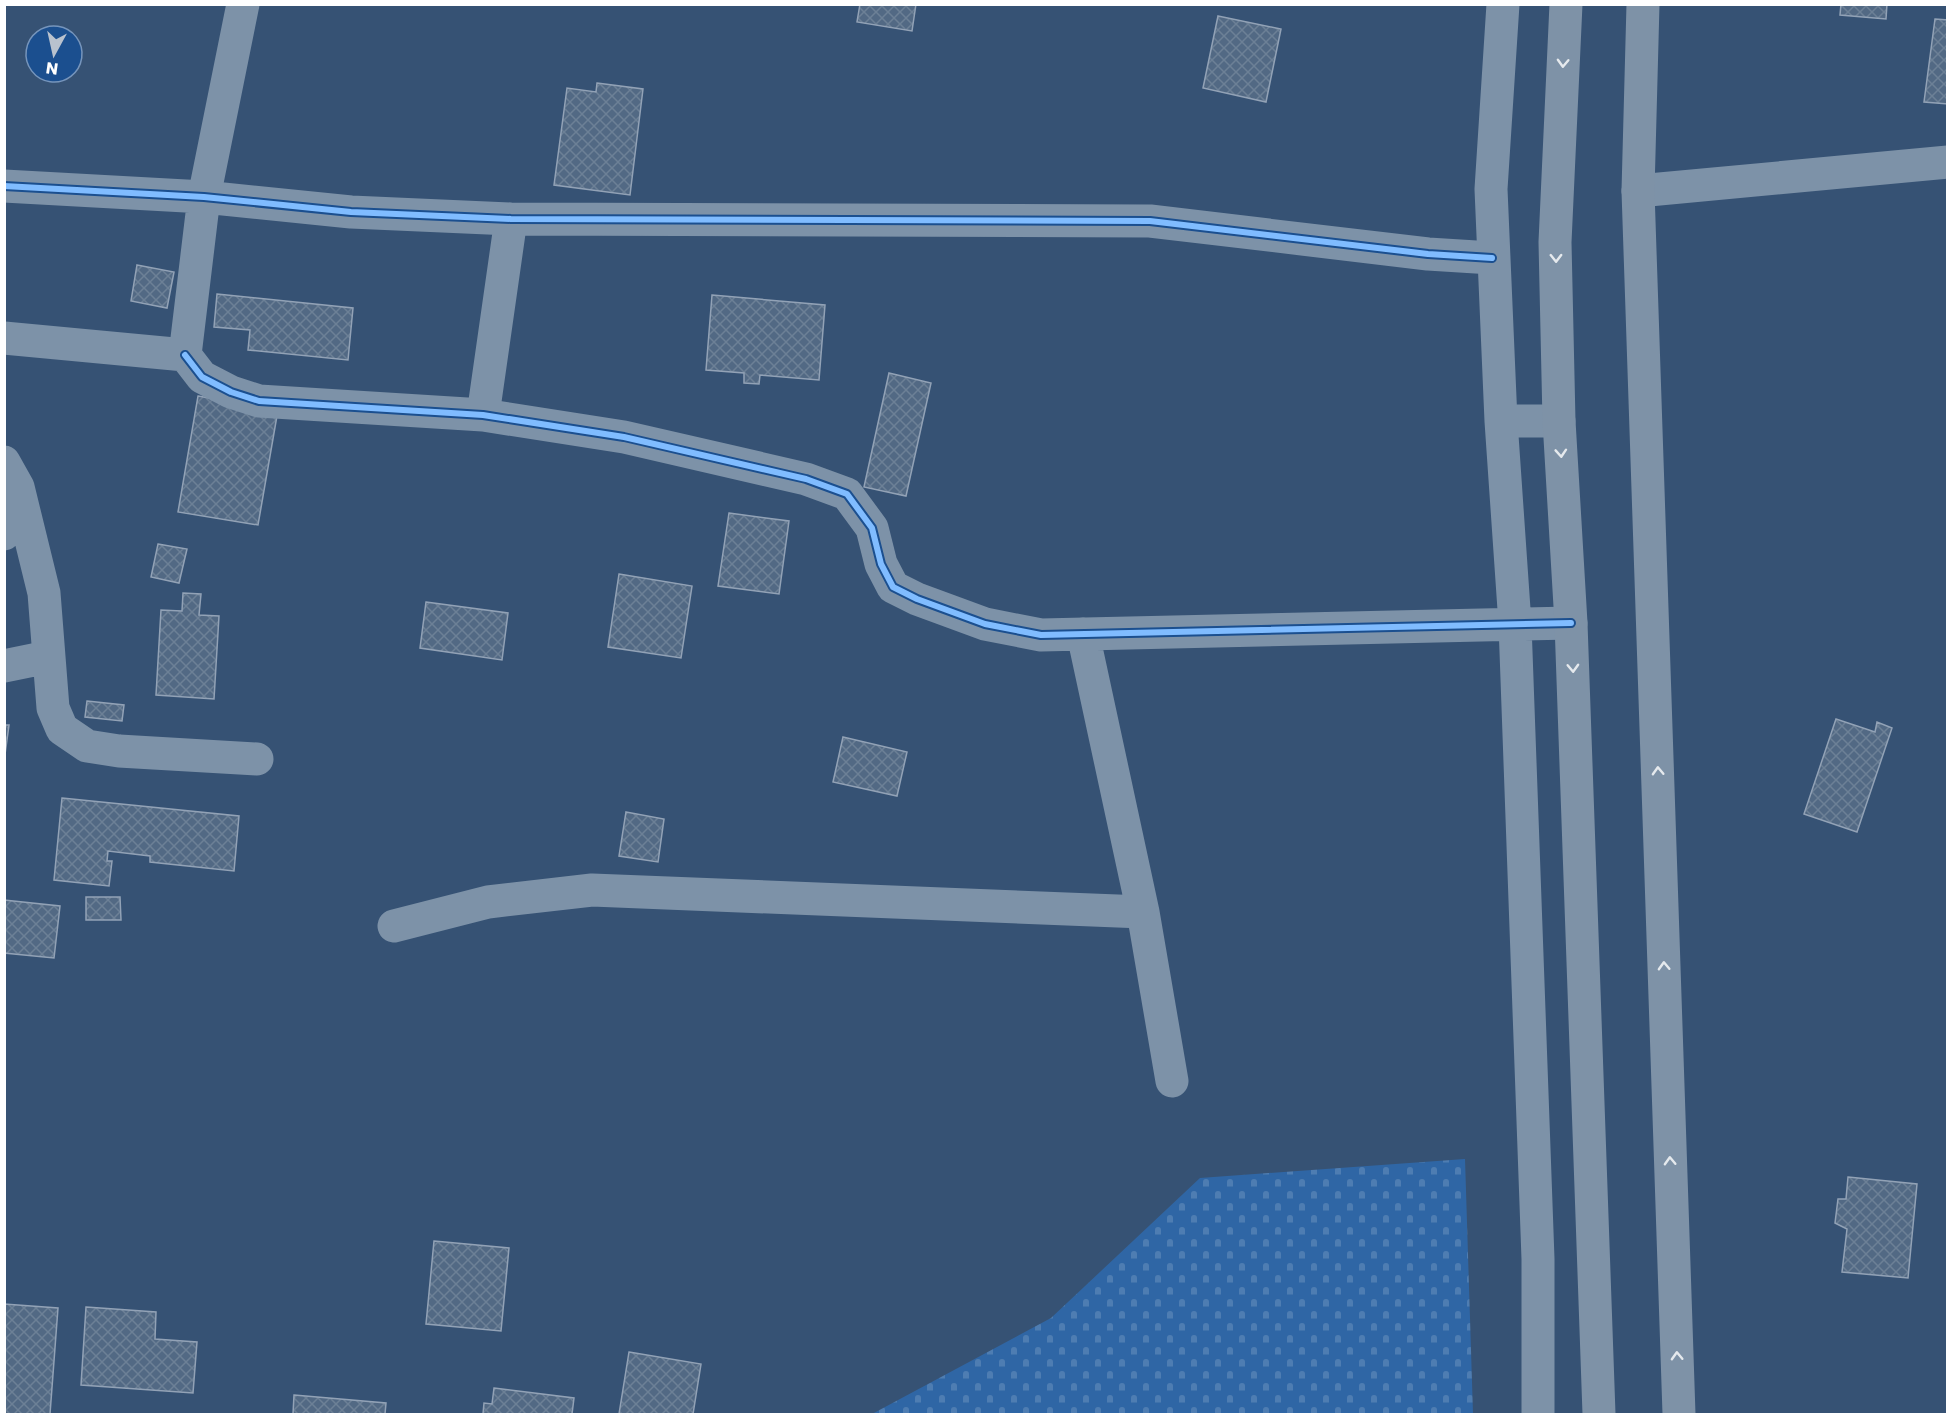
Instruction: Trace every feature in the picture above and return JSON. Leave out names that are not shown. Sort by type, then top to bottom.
[{"type":"highway","points":[[1566,4],[1556,242],[1559,421],[1571,623],[1599,1414]]},
{"type":"highway","points":[[1643,4],[1638,191],[1678,1414]]},
{"type":"street","points":[[243,4],[204,197],[185,355],[202,377],[231,392],[259,400],[483,415],[624,437],[806,479],[847,494],[872,528],[881,564],[893,586],[916,599],[985,624],[1041,635],[1571,623]]},
{"type":"street","points":[[1503,4],[1491,189],[1492,258],[1515,624],[1538,1259],[1538,1414]]},
{"type":"street","points":[[1638,191],[1947,162]]},
{"type":"street","points":[[4,186],[204,197],[351,212],[511,219],[1150,221],[1428,254],[1492,258]]},
{"type":"street","points":[[483,415],[511,219]]},
{"type":"street","points":[[4,338],[185,355]]},
{"type":"street","points":[[1502,421],[1559,421]]},
{"type":"street","points":[[4,534],[10,526],[11,475]]},
{"type":"street","points":[[11,475],[44,593],[52,708],[62,729],[87,746],[119,751],[257,759]]},
{"type":"street","points":[[1083,634],[1143,912],[1172,1081]]},
{"type":"street","points":[[4,666],[48,657]]},
{"type":"street","points":[[394,926],[488,902],[592,890],[1143,912]]},
{"type":"green space","points":[[1465,1159],[1473,1414],[872,1414],[1051,1318],[1200,1178]]},
{"type":"building","points":[[860,4],[916,4],[912,31],[857,22]]},
{"type":"building","points":[[1841,4],[1887,4],[1886,19],[1840,15]]},
{"type":"building","points":[[1218,16],[1281,29],[1266,102],[1203,88]]},
{"type":"building","points":[[1935,19],[1948,20],[1948,104],[1924,102]]},
{"type":"building","points":[[597,83],[643,89],[630,195],[554,185],[567,88],[596,92]]},
{"type":"building","points":[[137,265],[174,272],[167,308],[131,301]]},
{"type":"building","points":[[217,294],[353,308],[348,360],[248,350],[250,330],[214,327]]},
{"type":"building","points":[[712,295],[825,305],[819,380],[760,375],[759,384],[744,383],[744,373],[706,370]]},
{"type":"building","points":[[889,373],[931,383],[906,496],[864,487]]},
{"type":"building","points":[[198,396],[278,410],[258,525],[178,512]]},
{"type":"building","points":[[729,513],[789,521],[779,594],[718,586]]},
{"type":"building","points":[[158,544],[187,549],[179,583],[151,577]]},
{"type":"building","points":[[619,574],[692,586],[681,658],[608,647]]},
{"type":"building","points":[[183,593],[201,594],[199,615],[219,616],[214,699],[156,695],[161,610],[182,611]]},
{"type":"building","points":[[426,602],[508,613],[502,660],[420,648]]},
{"type":"building","points":[[87,701],[124,705],[122,721],[85,717]]},
{"type":"building","points":[[1836,719],[1875,732],[1877,722],[1892,728],[1857,832],[1804,814]]},
{"type":"building","points":[[4,725],[9,725],[4,762]]},
{"type":"building","points":[[843,737],[907,752],[897,796],[833,782]]},
{"type":"building","points":[[62,798],[239,816],[234,871],[150,862],[150,856],[108,851],[107,861],[112,861],[109,886],[54,880]]},
{"type":"building","points":[[626,812],[664,819],[658,862],[619,856]]},
{"type":"building","points":[[86,897],[120,897],[121,920],[86,920]]},
{"type":"building","points":[[4,900],[60,906],[54,958],[4,953]]},
{"type":"building","points":[[1848,1177],[1917,1184],[1908,1278],[1842,1272],[1847,1229],[1835,1223],[1838,1199],[1846,1199]]},
{"type":"building","points":[[434,1241],[509,1248],[501,1331],[426,1324]]},
{"type":"building","points":[[4,1304],[58,1308],[50,1414],[4,1414]]},
{"type":"building","points":[[86,1307],[156,1312],[155,1339],[197,1342],[193,1393],[81,1385]]},
{"type":"building","points":[[629,1352],[701,1364],[693,1414],[619,1414]]},
{"type":"building","points":[[494,1388],[574,1398],[572,1414],[483,1414],[484,1403],[492,1404]]},
{"type":"building","points":[[294,1395],[386,1403],[385,1414],[293,1414]]},
{"type":"cycle path","points":[[4,186],[204,197],[351,212],[511,219],[1150,221],[1428,254],[1492,258]]},
{"type":"cycle path","points":[[185,355],[202,377],[231,392],[259,401],[483,415],[624,437],[806,479],[847,494],[872,528],[881,564],[893,587],[917,599],[985,624],[1041,635],[1571,623]]}]
